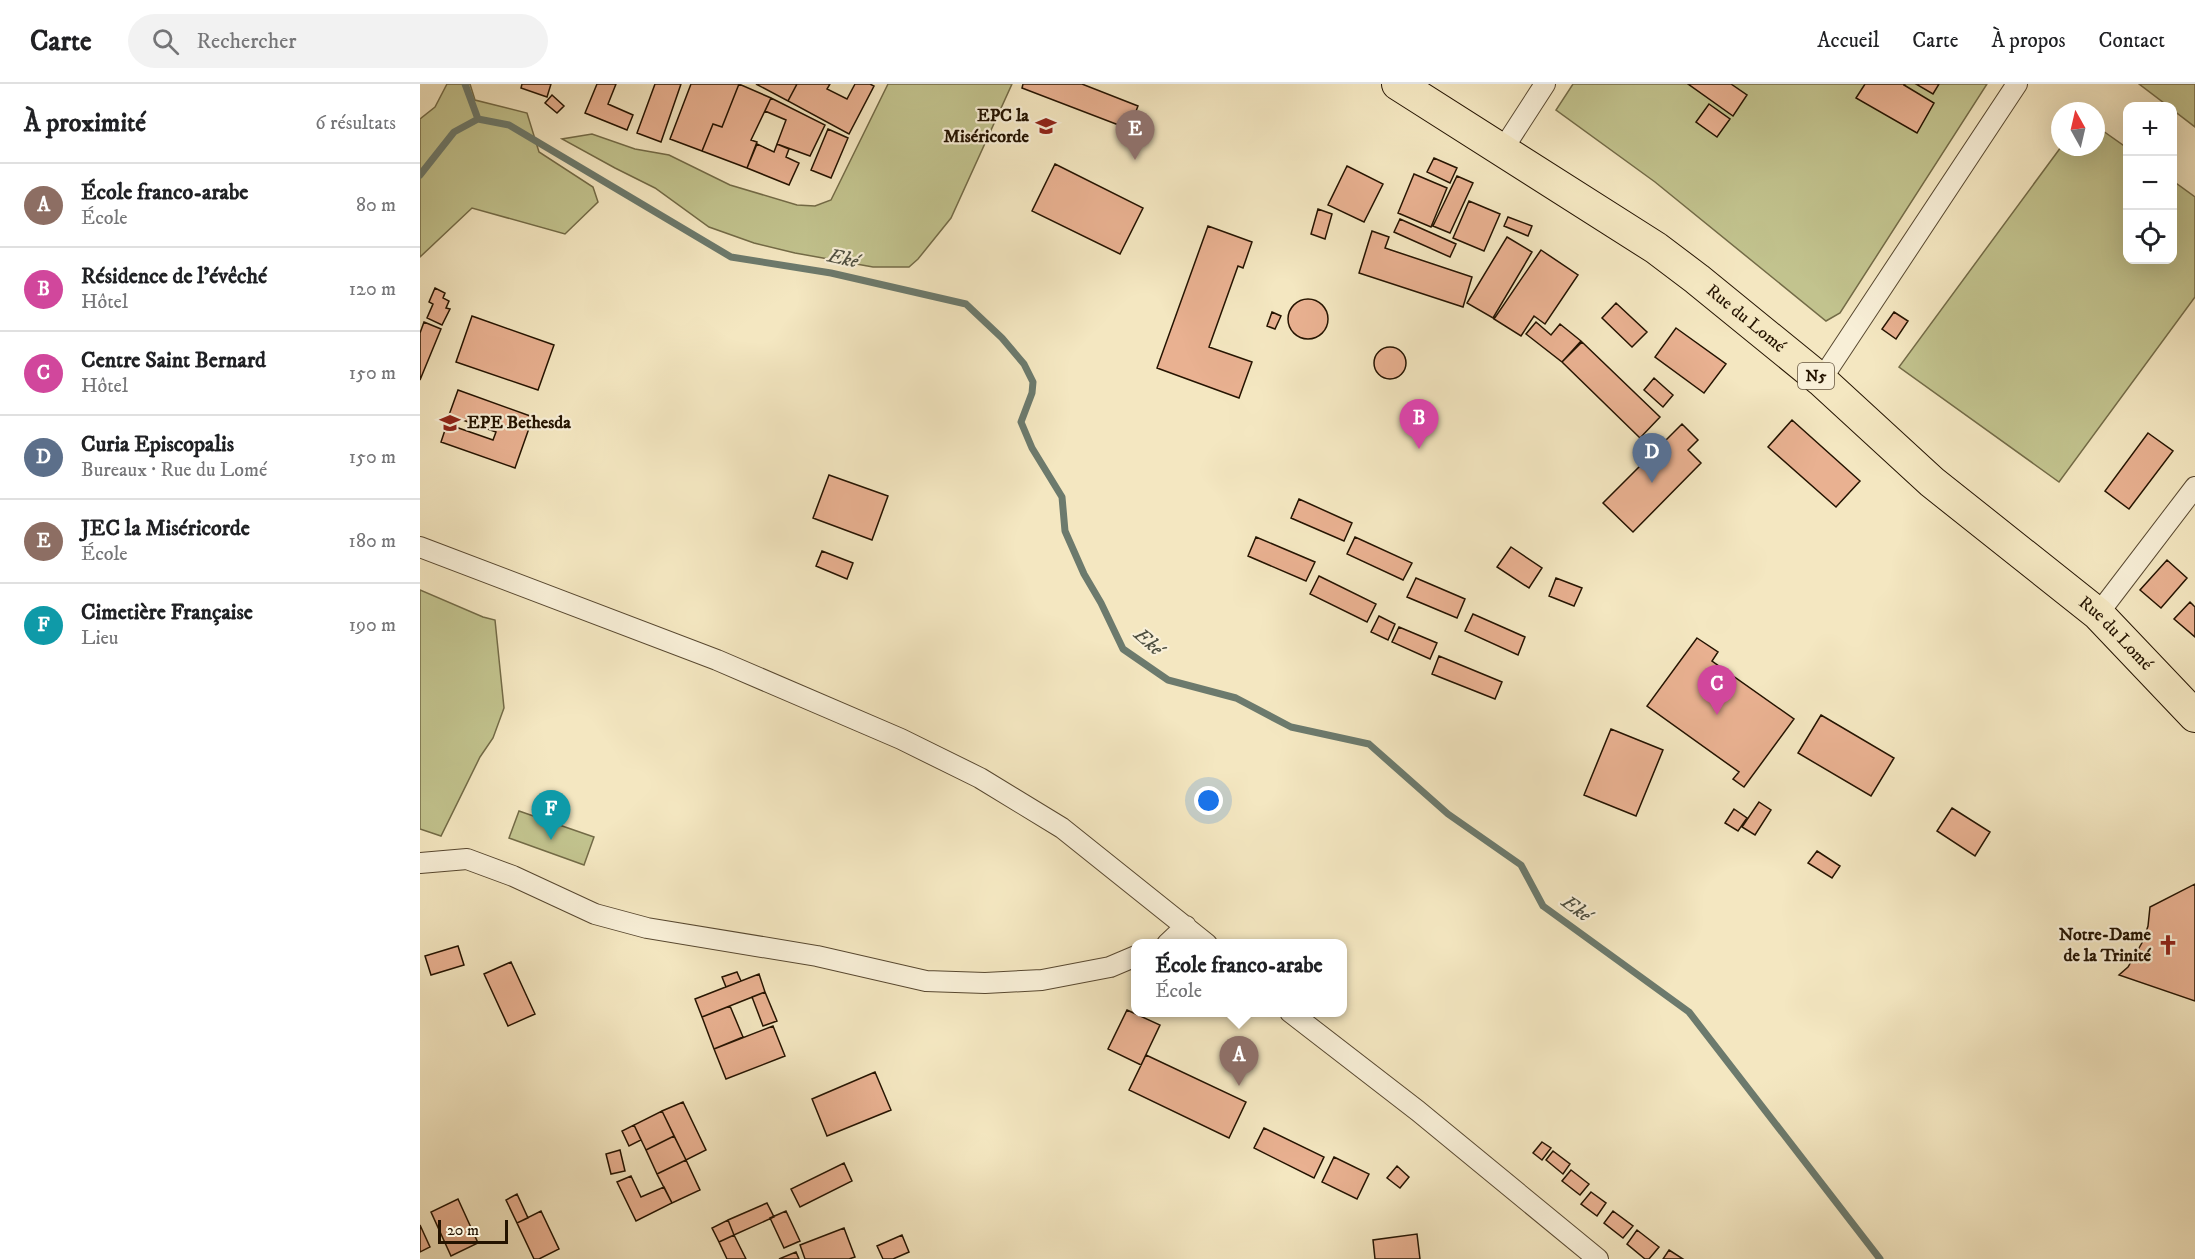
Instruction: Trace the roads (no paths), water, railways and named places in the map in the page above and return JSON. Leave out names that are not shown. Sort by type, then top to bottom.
[{"type":"main road","name":"Rue du Lomé","points":[[1398,84],[1656,248],[1821,380],[1932,482],[2098,614],[2195,716]]},
{"type":"street","points":[[1503,149],[1545,84]]},
{"type":"street","points":[[1821,380],[2017,84]]},
{"type":"street","points":[[2098,614],[2195,487]]},
{"type":"street","points":[[420,547],[717,660],[901,739],[980,778],[1062,828],[1201,939]]},
{"type":"street","points":[[420,863],[467,859],[513,876],[605,917],[647,928],[817,957],[926,981],[985,983],[1042,980],[1110,967],[1131,958]]},
{"type":"street","points":[[1172,939],[1186,926]]},
{"type":"street","points":[[1296,1017],[1418,1111],[1598,1259]]},
{"type":"waterway","points":[[465,84],[478,119]]},
{"type":"waterway","name":"Eké","points":[[420,175],[454,132],[478,119],[509,125],[731,257],[831,273],[966,304],[1002,338],[1024,364],[1033,382],[1032,393],[1021,422],[1032,448],[1062,497],[1065,531],[1084,574],[1123,649],[1168,680],[1236,698],[1291,727],[1369,744],[1448,814],[1521,865],[1543,906],[1689,1012],[1880,1259]]},
{"type":"place","name":"EPC la Miséricorde","points":[[1046,126]]},
{"type":"place","name":"JEC la Miséricorde","points":[[1135,160]]},
{"type":"place","name":"EPE Bethesda","points":[[450,423]]},
{"type":"place","name":"Résidence de l'évêché","points":[[1419,449]]},
{"type":"place","name":"Curia Episcopalis","points":[[1652,483]]},
{"type":"place","name":"Centre Saint Bernard","points":[[1717,715]]},
{"type":"place","name":"Cimetière Française","points":[[551,840]]},
{"type":"place","name":"Notre-Dame de la Trinité","points":[[2168,945]]},
{"type":"place","name":"École franco-arabe","points":[[1239,1086]]}]
